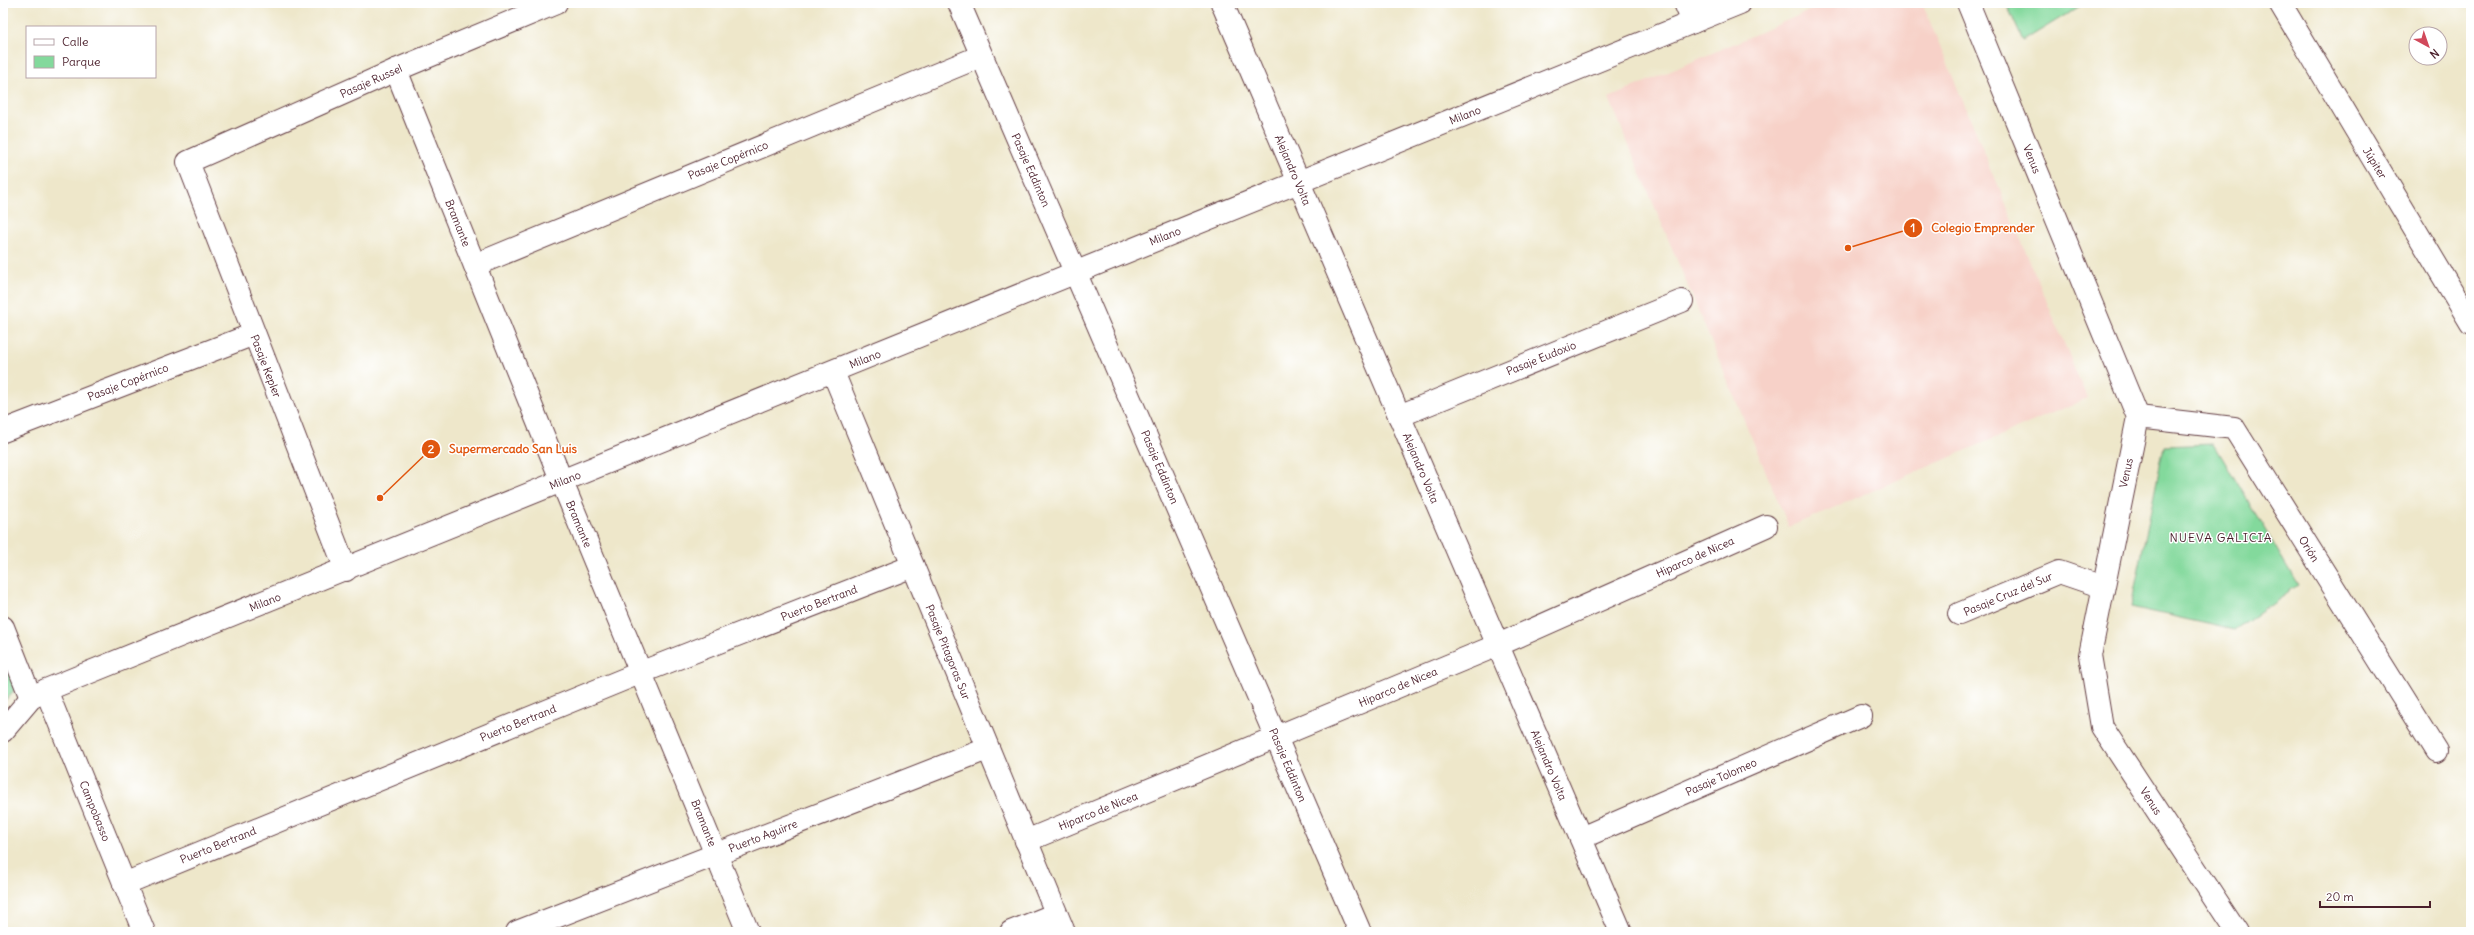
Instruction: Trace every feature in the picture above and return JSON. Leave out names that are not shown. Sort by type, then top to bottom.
[{"type":"street","name":"Pasaje Russel","points":[[188,162],[396,70],[556,3]]},
{"type":"street","name":"Pasaje Eddinton","points":[[959,3],[1077,273],[1360,932]]},
{"type":"street","name":"Alejandro Volta","points":[[1222,3],[1621,932]]},
{"type":"street","name":"Milano","points":[[3,732],[38,694],[1298,182],[1689,13],[1740,3]]},
{"type":"street","name":"Venus","points":[[1968,3],[2138,417],[2090,656],[2102,727],[2237,932]]},
{"type":"street","name":"Júpiter","points":[[2280,3],[2471,323]]},
{"type":"street","name":"Pasaje Copérnico","points":[[475,265],[982,56]]},
{"type":"street","name":"Bramante","points":[[396,70],[562,482],[642,672],[748,932]]},
{"type":"street","name":"Pasaje Kepler","points":[[188,162],[346,570]]},
{"type":"street","name":"Pasaje Eudoxio","points":[[1399,416],[1682,301]]},
{"type":"street","name":"Pasaje Copérnico","points":[[3,431],[254,334]]},
{"type":"street","name":"Pasaje Pitagoras Sur","points":[[833,372],[987,749],[1060,923]]},
{"type":"street","name":"Orión","points":[[2138,417],[2234,428],[2436,751]]},
{"type":"street","name":"Hiparco de Nicea","points":[[1026,841],[1498,645],[1766,526]]},
{"type":"street","name":"Puerto Bertrand","points":[[124,884],[642,672],[913,566]]},
{"type":"street","name":"Pasaje Cruz del Sur","points":[[1959,614],[2059,572],[2103,587]]},
{"type":"street","points":[[3,626],[38,694]]},
{"type":"street","name":"Campobasso","points":[[38,694],[124,884],[144,932]]},
{"type":"street","name":"Pasaje Tolomeo","points":[[1581,838],[1861,716]]},
{"type":"street","name":"Puerto Aguirre","points":[[516,932],[987,749]]},
{"type":"street","points":[[1011,932],[1060,923]]},
{"type":"shaded area","points":[[1827,3],[1922,3],[2087,398],[1789,527],[1609,98]]},
{"type":"green space","points":[[2006,3],[2085,3],[2023,41]]},
{"type":"green space","points":[[2214,444],[2298,585],[2234,630],[2131,607],[2164,446]]},
{"type":"green space","points":[[3,654],[16,688],[3,703]]},
{"type":"place","name":"Colegio Emprender","points":[[1848,248]]},
{"type":"place","name":"Supermercado San Luis","points":[[380,498]]},
{"type":"district","name":"NUEVA GALICIA","points":[[2221,538]]}]
